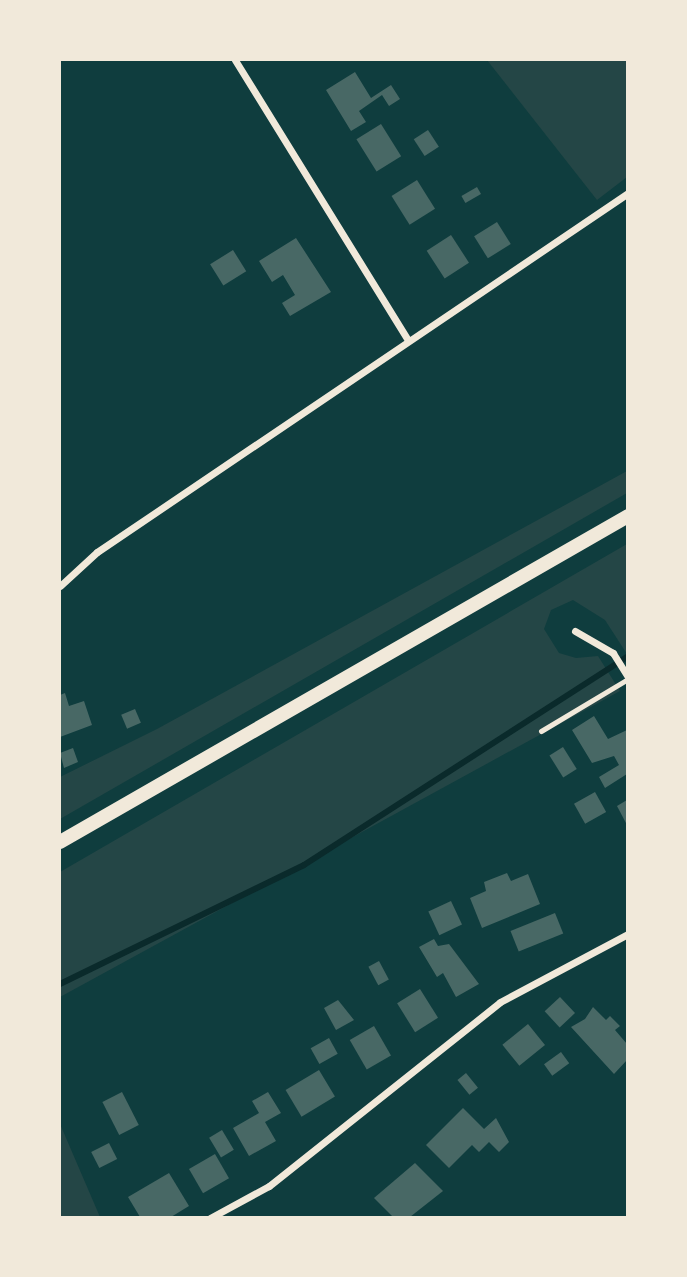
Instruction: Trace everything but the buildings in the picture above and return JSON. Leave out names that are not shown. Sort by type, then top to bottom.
[{"type":"main road","points":[[60,842],[628,516]]},
{"type":"street","points":[[235,60],[407,340]]},
{"type":"street","points":[[60,586],[97,552],[628,193]]},
{"type":"street","points":[[575,631],[613,653],[627,675]]},
{"type":"street","points":[[210,1217],[269,1186],[499,1002],[627,938]]},
{"type":"lane","points":[[541,731],[627,675]]},
{"type":"lane","points":[[225,1209],[230,1217]]},
{"type":"shaded area","points":[[487,60],[627,60],[627,177],[597,200]]},
{"type":"shaded area","points":[[627,471],[627,493],[60,819],[60,777],[157,729]]},
{"type":"shaded area","points":[[627,544],[627,654],[605,620],[573,600],[551,610],[544,629],[559,653],[576,658],[598,656],[620,691],[60,997],[60,872]]},
{"type":"shaded area","points":[[60,1124],[100,1217],[60,1217]]},
{"type":"waterway","points":[[60,984],[304,865],[628,656]]}]
